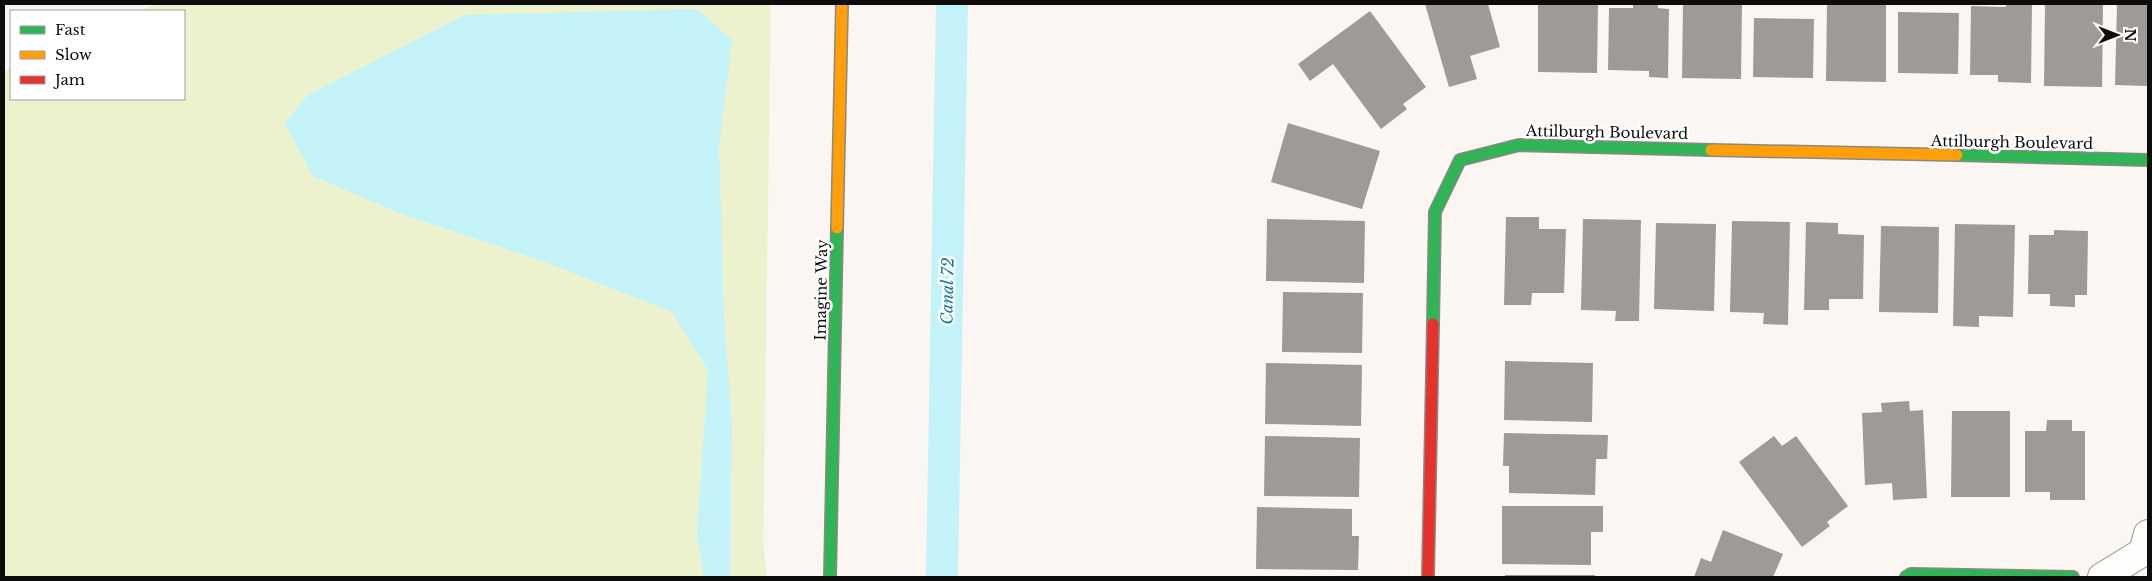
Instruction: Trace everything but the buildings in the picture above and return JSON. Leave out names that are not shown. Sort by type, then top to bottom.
[{"type":"street","name":"Imagine Way","points":[[830,577],[842,4]]},
{"type":"street","name":"Attilburgh Boulevard","points":[[1428,577],[1435,212],[1460,160],[1519,145],[2148,160]]},
{"type":"street","points":[[2102,577],[2142,552],[2148,534]]},
{"type":"street","points":[[1906,577],[1911,574],[2073,577]]},
{"type":"green space","points":[[159,4],[771,4],[763,545],[767,577],[4,577],[4,72],[10,69],[10,100],[185,100],[185,10],[141,10]]},
{"type":"water","points":[[697,9],[732,40],[719,145],[724,317],[732,423],[730,577],[704,577],[697,534],[708,370],[672,312],[545,262],[404,215],[313,176],[285,123],[308,95],[465,15]]},
{"type":"waterway","name":"Canal 72","points":[[942,577],[952,4]]},
{"type":"traffic: fast","points":[[1433,324],[1435,212],[1460,160],[1519,145],[1711,150]]},
{"type":"traffic: fast","points":[[1957,155],[2148,160]]},
{"type":"traffic: fast","points":[[830,577],[837,228]]},
{"type":"traffic: fast","points":[[1906,577],[1911,574],[2073,577]]},
{"type":"traffic: slow","points":[[837,228],[842,4]]},
{"type":"traffic: slow","points":[[1711,150],[1957,155]]},
{"type":"traffic: jam","points":[[1428,577],[1433,324]]}]
